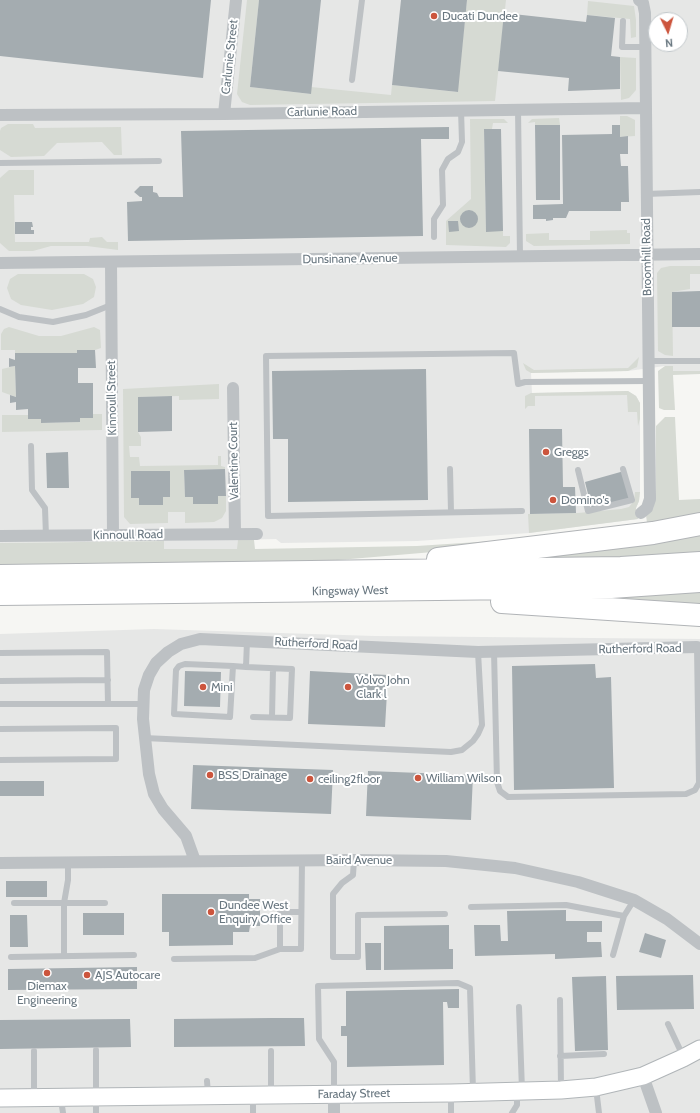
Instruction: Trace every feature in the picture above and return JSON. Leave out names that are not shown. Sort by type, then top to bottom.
[{"type":"highway","points":[[319,573],[652,533],[700,524]]},
{"type":"highway","name":"Kingsway West","points":[[0,576],[621,568],[700,563]]},
{"type":"highway","name":"Kingsway West","points":[[0,594],[611,587],[700,581]]},
{"type":"highway","points":[[341,591],[700,615]]},
{"type":"street","name":"Carlunie Street","points":[[224,114],[236,0]]},
{"type":"street","name":"Broomhill Road","points":[[639,0],[643,3],[645,13],[650,499],[647,508],[641,513]]},
{"type":"street","name":"Carlunie Road","points":[[0,115],[224,114],[645,108]]},
{"type":"street","name":"Dunsinane Avenue","points":[[0,263],[700,254]]},
{"type":"street","name":"Kinnoull Street","points":[[111,262],[113,535]]},
{"type":"street","name":"Valentine Court","points":[[233,388],[235,534]]},
{"type":"street","name":"Kinnoull Road","points":[[0,536],[257,534]]},
{"type":"street","name":"Rutherford Road","points":[[195,861],[186,836],[163,809],[154,794],[148,774],[144,738],[142,704],[148,675],[156,663],[168,652],[181,644],[200,639],[478,652],[698,647]]},
{"type":"street","name":"Baird Avenue","points":[[0,863],[354,860],[446,861],[515,868],[578,882],[634,900],[667,919],[700,944]]},
{"type":"street","name":"Faraday Street","points":[[0,1098],[34,1098],[62,1105],[96,1105],[208,1088],[253,1095],[451,1093],[561,1090],[596,1087],[643,1076],[684,1058],[700,1049]]},
{"type":"street","points":[[643,1076],[656,1113]]},
{"type":"street","points":[[334,1094],[334,1113]]},
{"type":"lane","points":[[352,80],[362,0]]},
{"type":"lane","points":[[623,20],[622,47],[645,47]]},
{"type":"lane","points":[[518,109],[520,256]]},
{"type":"lane","points":[[434,237],[434,219],[444,205],[442,170],[448,159],[458,152],[462,142],[461,110]]},
{"type":"lane","points":[[0,163],[159,161]]},
{"type":"lane","points":[[646,194],[700,192]]},
{"type":"lane","points":[[0,309],[19,317],[53,322],[86,315],[111,305]]},
{"type":"lane","points":[[522,511],[268,516],[266,356],[514,353],[518,384],[525,382],[648,381]]},
{"type":"lane","points":[[648,361],[700,361]]},
{"type":"lane","points":[[31,446],[32,490],[46,508],[46,536]]},
{"type":"lane","points":[[450,469],[451,512]]},
{"type":"lane","points":[[578,470],[588,511],[632,500],[623,469]]},
{"type":"lane","points":[[246,667],[247,641]]},
{"type":"lane","points":[[494,652],[497,782],[500,791],[508,796],[686,794],[695,790],[699,783],[698,647]]},
{"type":"lane","points":[[0,652],[107,652],[108,704]]},
{"type":"lane","points":[[144,738],[451,752],[462,750],[473,741],[482,725],[478,652]]},
{"type":"lane","points":[[233,666],[230,717],[174,714],[176,670],[179,666],[185,664],[233,666],[273,669],[292,669],[290,718],[253,717]]},
{"type":"lane","points":[[272,718],[273,669]]},
{"type":"lane","points":[[0,681],[108,680]]},
{"type":"lane","points":[[0,704],[142,704]]},
{"type":"lane","points":[[0,729],[116,728],[116,759],[0,760]]},
{"type":"lane","points":[[174,959],[255,958],[280,949],[302,949],[302,860]]},
{"type":"lane","points":[[354,860],[353,875],[342,883],[333,894],[333,957],[358,957],[358,915],[445,914]]},
{"type":"lane","points":[[64,956],[64,903],[68,880],[68,863]]},
{"type":"lane","points":[[613,955],[624,916],[634,900]]},
{"type":"lane","points":[[14,903],[105,903]]},
{"type":"lane","points":[[471,907],[566,905],[624,916]]},
{"type":"lane","points":[[280,949],[280,912],[301,912]]},
{"type":"lane","points":[[11,957],[134,955]]},
{"type":"lane","points":[[334,1094],[334,1062],[320,1039],[318,986],[458,983],[470,988],[473,1092]]},
{"type":"lane","points":[[560,1000],[561,1090]]},
{"type":"lane","points":[[512,1113],[517,1105],[520,1091],[519,1007]]},
{"type":"lane","points":[[668,1024],[684,1058]]},
{"type":"lane","points":[[34,1050],[34,1098]]},
{"type":"lane","points":[[96,1050],[96,1105]]},
{"type":"lane","points":[[271,1051],[271,1095]]},
{"type":"lane","points":[[560,1056],[604,1054]]},
{"type":"lane","points":[[596,1087],[599,1113]]},
{"type":"lane","points":[[451,1093],[451,1113]]},
{"type":"lane","points":[[253,1095],[253,1113]]},
{"type":"shaded area","points":[[0,0],[700,0],[700,371],[673,371],[665,366],[628,371],[531,373],[532,393],[628,391],[636,396],[640,403],[640,492],[639,501],[636,508],[638,519],[529,533],[417,541],[281,543],[276,539],[238,540],[238,549],[164,549],[163,541],[0,543]]},
{"type":"shaded area","points":[[247,0],[259,0],[250,87],[310,94],[311,87],[391,95],[392,85],[457,92],[467,0],[506,0],[495,101],[250,105],[242,102],[237,94]]},
{"type":"shaded area","points":[[588,1],[634,6],[636,37],[631,38],[630,19],[587,15]]},
{"type":"shaded area","points":[[620,57],[636,58],[636,90],[629,98],[621,100]]},
{"type":"shaded area","points":[[620,116],[627,116],[635,120],[635,136],[620,137]]},
{"type":"shaded area","points":[[559,118],[560,125],[535,125],[535,122],[528,123],[532,119]]},
{"type":"shaded area","points":[[470,119],[504,119],[508,123],[493,123],[492,129],[484,129],[486,231],[503,231],[503,236],[510,236],[510,243],[506,247],[446,245],[446,221],[471,199]]},
{"type":"shaded area","points":[[8,124],[33,124],[35,128],[121,127],[122,155],[114,155],[102,142],[57,143],[44,156],[11,157],[0,150],[0,131],[1,128]]},
{"type":"shaded area","points":[[9,170],[34,170],[34,195],[14,195],[15,242],[89,242],[90,238],[102,237],[107,242],[118,242],[118,250],[87,246],[51,246],[33,251],[9,251],[0,243],[0,178]]},
{"type":"shaded area","points":[[627,230],[627,233],[630,233],[630,244],[534,246],[526,241],[526,234],[549,233],[549,240],[590,240],[590,231]]},
{"type":"shaded area","points":[[670,266],[700,266],[700,274],[690,274],[690,289],[672,292],[673,356],[665,355],[658,351],[657,273],[661,268]]},
{"type":"shaded area","points":[[18,274],[84,274],[93,279],[96,287],[94,297],[83,304],[52,310],[21,305],[11,299],[7,288],[10,279]]},
{"type":"shaded area","points":[[9,327],[39,336],[61,336],[94,327],[100,330],[101,348],[95,350],[77,350],[77,353],[15,353],[15,350],[1,350],[1,334],[4,329]]},
{"type":"shaded area","points":[[639,357],[637,367],[628,371],[531,373],[526,370],[523,363],[534,370],[628,368]]},
{"type":"shaded area","points":[[15,366],[16,397],[2,392],[2,369]]},
{"type":"shaded area","points":[[665,366],[673,366],[673,371],[700,371],[700,374],[673,375],[675,410],[664,410],[659,408],[658,371]]},
{"type":"shaded area","points":[[219,384],[219,399],[179,400],[179,396],[138,397],[138,432],[141,437],[141,446],[129,446],[130,457],[139,457],[140,466],[218,465],[218,456],[221,456],[221,466],[225,467],[225,469],[184,470],[185,496],[193,497],[193,504],[218,504],[218,496],[226,496],[226,511],[222,518],[214,522],[185,523],[185,512],[168,512],[168,523],[130,524],[124,517],[123,389]]},
{"type":"shaded area","points":[[628,391],[636,396],[640,403],[640,419],[638,426],[637,412],[628,412],[627,395],[535,396],[535,406],[528,406],[525,409],[525,396],[531,393]]},
{"type":"shaded area","points":[[93,414],[102,414],[102,430],[2,432],[2,415],[28,415],[28,419],[41,419],[42,423],[79,422],[80,418],[93,418]]},
{"type":"shaded area","points":[[665,417],[675,417],[679,500],[700,499],[700,519],[539,543],[268,566],[0,569],[0,543],[164,541],[164,549],[237,549],[238,540],[254,540],[255,549],[417,546],[539,538],[647,523],[646,515],[653,509],[656,489],[656,426]]},
{"type":"shaded area","points":[[635,492],[640,492],[639,501],[636,508],[638,519],[529,533],[528,514],[578,513],[621,509],[629,507],[634,501]]},
{"type":"shaded area","points":[[700,530],[700,557],[620,562],[505,558]]},
{"type":"shaded area","points":[[700,589],[700,609],[579,601],[629,595]]},
{"type":"shaded area","points":[[154,629],[375,636],[700,639],[700,1113],[0,1113],[0,634]]},
{"type":"building","points":[[0,0],[211,0],[203,78],[0,56]]},
{"type":"building","points":[[259,0],[321,0],[311,94],[250,87]]},
{"type":"building","points":[[401,0],[467,0],[458,92],[392,85]]},
{"type":"building","points":[[504,13],[586,22],[587,15],[615,18],[611,56],[620,57],[620,89],[568,91],[569,78],[498,71]]},
{"type":"building","points":[[535,125],[560,125],[560,200],[536,200]]},
{"type":"building","points":[[612,125],[620,125],[620,137],[628,136],[628,154],[620,154],[621,166],[628,166],[629,202],[621,202],[621,211],[569,211],[566,218],[553,218],[553,220],[546,221],[546,219],[533,219],[533,205],[563,204],[562,135],[612,134]]},
{"type":"building","points":[[449,127],[449,139],[421,139],[423,236],[128,241],[127,202],[142,201],[142,197],[134,192],[140,186],[153,186],[153,192],[157,193],[159,197],[183,197],[181,131]]},
{"type":"building","points":[[484,129],[501,129],[503,231],[486,232]]},
{"type":"building","points":[[469,210],[475,213],[478,219],[475,225],[469,228],[463,225],[460,219],[463,213]]},
{"type":"building","points":[[448,221],[458,221],[459,231],[449,232]]},
{"type":"building","points":[[15,222],[32,222],[33,227],[31,227],[31,230],[34,230],[34,234],[15,234]]},
{"type":"building","points":[[700,291],[700,327],[672,327],[672,292]]},
{"type":"building","points":[[77,350],[95,350],[96,368],[78,368],[78,383],[93,383],[93,418],[80,418],[80,422],[41,423],[41,419],[28,419],[28,409],[16,410],[16,402],[10,403],[10,395],[16,397],[15,366],[9,367],[9,358],[15,360],[15,353],[77,353]]},
{"type":"building","points":[[426,369],[428,500],[288,502],[288,439],[273,439],[272,371]]},
{"type":"building","points":[[172,396],[172,431],[138,432],[138,397]]},
{"type":"building","name":"Greggs","points":[[529,429],[562,429],[563,487],[575,487],[576,513],[530,514]]},
{"type":"building","points":[[68,452],[69,488],[47,488],[46,453]]},
{"type":"building","points":[[225,469],[226,496],[218,496],[218,504],[193,504],[193,497],[185,497],[184,470]]},
{"type":"building","points":[[131,471],[170,471],[170,497],[163,497],[163,505],[139,505],[139,498],[131,498]]},
{"type":"building","points":[[624,471],[631,498],[592,509],[590,501],[588,501],[586,495],[588,494],[585,482]]},
{"type":"building","points":[[595,664],[596,678],[611,677],[614,788],[514,790],[512,666]]},
{"type":"building","points":[[185,671],[221,672],[220,707],[184,706]]},
{"type":"building","points":[[310,671],[388,675],[385,727],[308,724]]},
{"type":"building","points":[[193,765],[333,770],[331,814],[191,809]]},
{"type":"building","points":[[368,771],[473,775],[471,820],[366,816]]},
{"type":"building","points":[[0,781],[44,781],[44,796],[0,796]]},
{"type":"building","points":[[6,881],[47,881],[47,897],[6,897]]},
{"type":"building","name":"Dundee West Enquiry Office","points":[[162,894],[249,894],[249,899],[260,899],[260,926],[250,926],[249,932],[233,932],[233,945],[169,946],[169,932],[162,932]]},
{"type":"building","points":[[566,910],[566,921],[602,921],[602,932],[587,932],[587,942],[601,942],[602,957],[555,959],[555,954],[475,956],[474,925],[500,925],[501,941],[508,941],[507,911]]},
{"type":"building","points":[[83,913],[124,913],[124,935],[83,935]]},
{"type":"building","points":[[10,915],[27,915],[28,947],[10,947]]},
{"type":"building","points":[[449,925],[449,949],[453,949],[453,969],[384,970],[384,926]]},
{"type":"building","points":[[645,933],[666,940],[661,958],[639,952]]},
{"type":"building","points":[[365,943],[381,943],[381,970],[366,970]]},
{"type":"building","points":[[137,967],[137,989],[8,990],[8,969]]},
{"type":"building","points":[[693,975],[694,1009],[617,1010],[616,976]]},
{"type":"building","points":[[606,976],[608,1050],[575,1051],[572,977]]},
{"type":"building","points":[[459,989],[459,1008],[448,1008],[447,1002],[443,1002],[444,1065],[347,1067],[347,1036],[341,1036],[341,1026],[346,1026],[346,991]]},
{"type":"building","points":[[304,1018],[305,1046],[174,1047],[174,1019]]},
{"type":"building","points":[[130,1019],[131,1047],[0,1049],[0,1020]]},
{"type":"place","name":"Ducati Dundee","points":[[434,16]]},
{"type":"place","name":"Greggs","points":[[546,452]]},
{"type":"place","name":"Domino's","points":[[553,500]]},
{"type":"place","name":"Mini","points":[[203,687]]},
{"type":"place","name":"Volvo John Clark l","points":[[348,687]]},
{"type":"place","name":"BSS Drainage","points":[[210,775]]},
{"type":"place","name":"William Wilson","points":[[418,778]]},
{"type":"place","name":"ceiling2floor","points":[[310,779]]},
{"type":"place","name":"Dundee West Enquiry Office","points":[[211,912]]},
{"type":"place","name":"Diemax Engineering","points":[[47,973]]},
{"type":"place","name":"AJS Autocare","points":[[87,975]]}]
